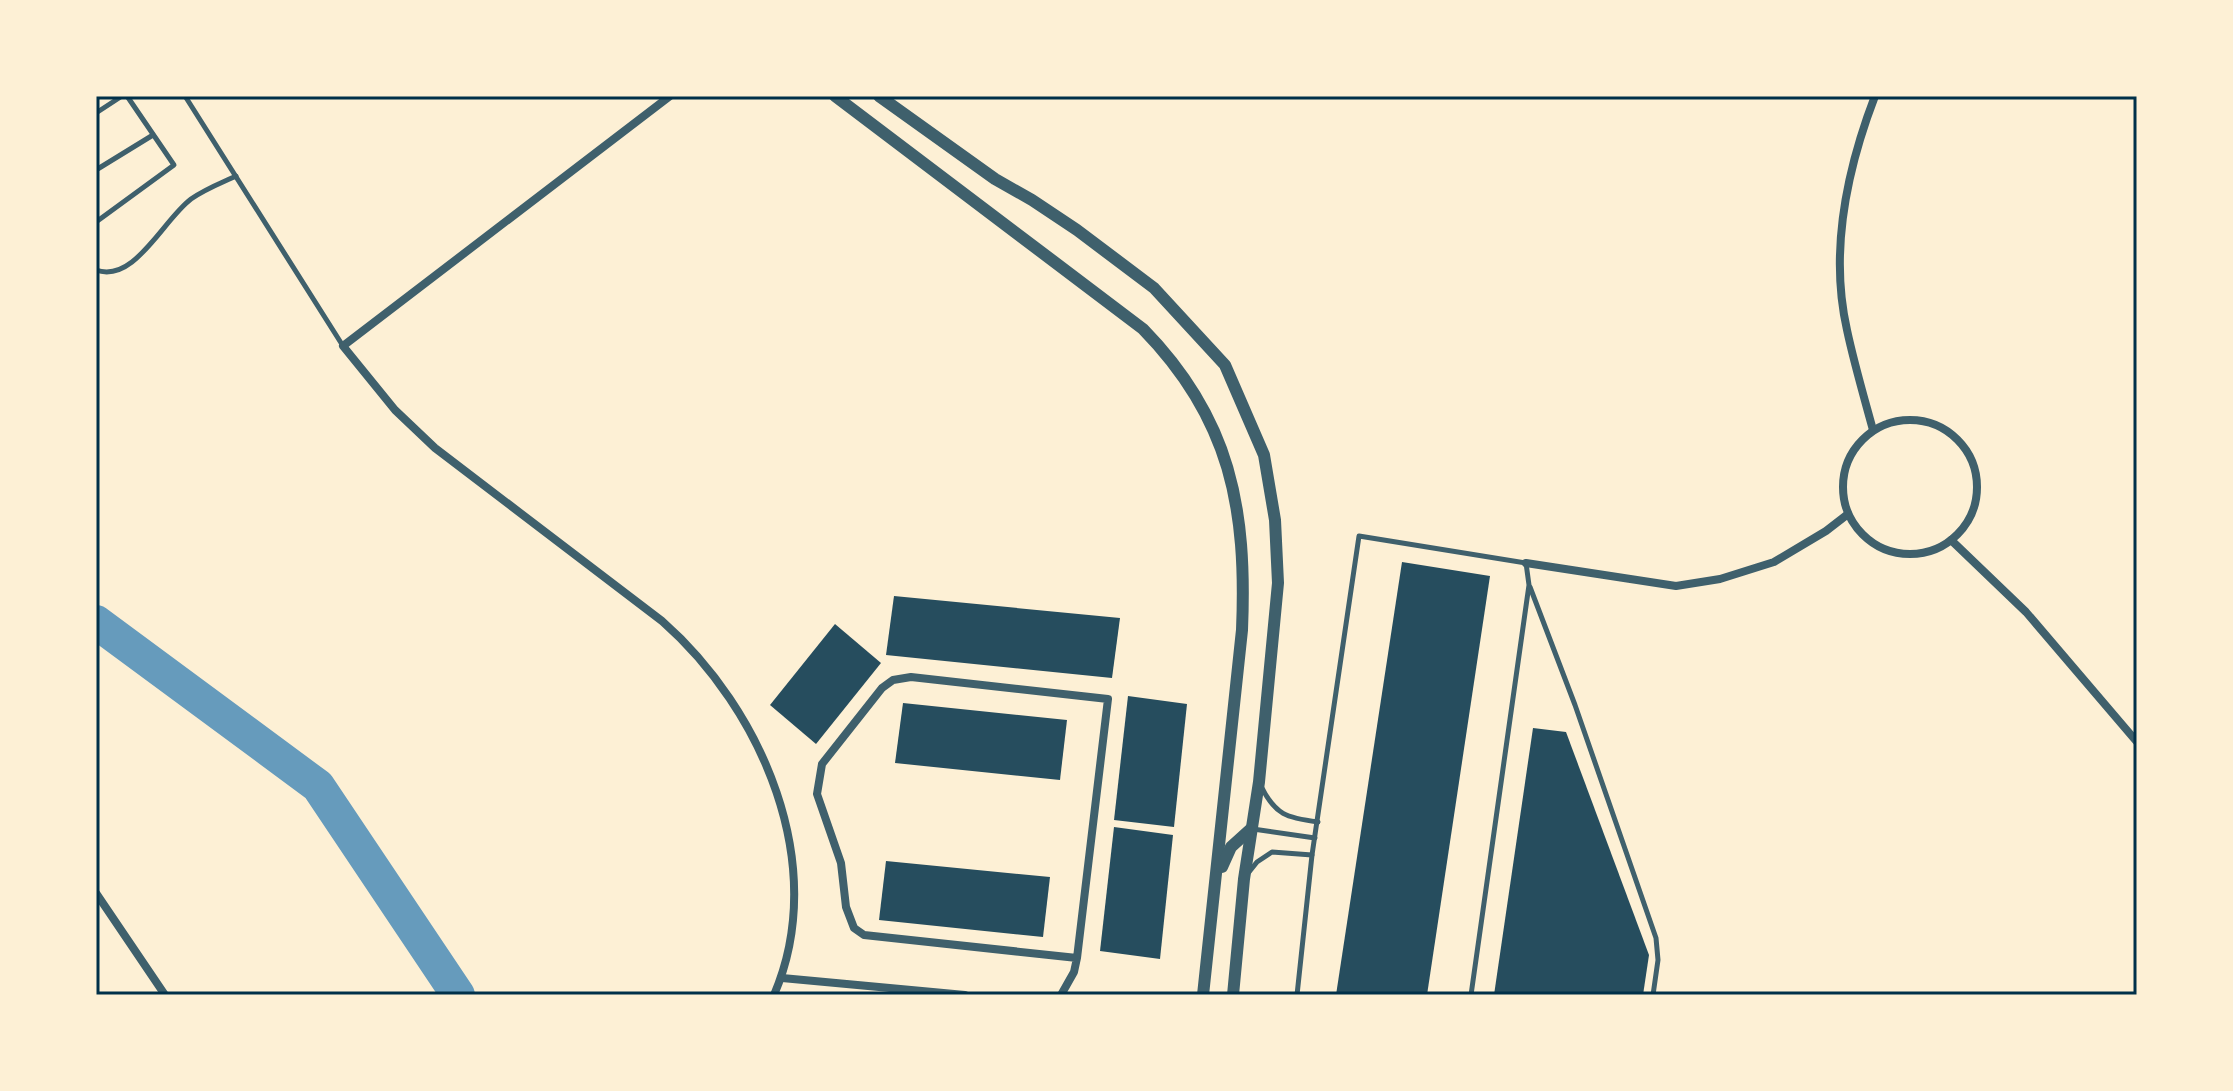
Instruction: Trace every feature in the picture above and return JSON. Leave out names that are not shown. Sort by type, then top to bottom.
[{"type":"street","points":[[670,96],[343,346],[395,410],[435,448],[662,621],[689,645],[735,704],[754,737],[768,771],[789,836],[793,922],[782,978],[774,995]]},
{"type":"street","points":[[835,96],[1143,329],[1183,375],[1210,421],[1236,498],[1241,527],[1244,590],[1203,995]]},
{"type":"street","points":[[879,96],[995,179],[1077,230],[1154,288],[1225,365],[1264,455],[1275,520],[1278,583],[1259,782],[1244,879],[1233,995]]},
{"type":"street","points":[[1873,430],[1846,327],[1840,269],[1843,210],[1852,162],[1875,96]]},
{"type":"street","points":[[1912,419],[1933,423],[1951,433],[1965,448],[1974,466],[1974,507],[1965,525],[1951,540],[1933,551],[1913,554],[1893,552],[1867,538],[1848,514],[1843,495],[1849,458],[1873,430],[1892,422],[1912,419]]},
{"type":"street","points":[[1526,563],[1676,586],[1720,579],[1774,562],[1848,514]]},
{"type":"street","points":[[1951,540],[2026,612],[2137,742]]},
{"type":"street","points":[[1061,995],[1074,972],[1077,958],[1108,699],[911,677],[893,680],[882,688],[822,764],[817,779],[817,794],[841,863],[846,907],[854,928],[864,935],[1077,958]]},
{"type":"street","points":[[1217,877],[1231,847],[1252,828]]},
{"type":"street","points":[[96,893],[165,995]]},
{"type":"street","points":[[782,978],[965,995]]},
{"type":"lane","points":[[96,113],[124,96],[174,165],[96,222]]},
{"type":"lane","points":[[185,96],[343,346]]},
{"type":"lane","points":[[96,170],[153,134]]},
{"type":"lane","points":[[96,270],[107,273],[127,267],[192,199],[236,176]]},
{"type":"lane","points":[[1297,995],[1312,855],[1359,536],[1526,563],[1529,585],[1575,705],[1656,938],[1658,960],[1653,995]]},
{"type":"lane","points":[[1471,995],[1529,585]]},
{"type":"lane","points":[[1259,782],[1270,804],[1277,809],[1290,817],[1318,822]]},
{"type":"lane","points":[[1252,828],[1315,838]]},
{"type":"lane","points":[[1244,879],[1257,862],[1272,852],[1312,855]]},
{"type":"building","points":[[1402,562],[1490,576],[1427,995],[1336,995]]},
{"type":"building","points":[[894,596],[1120,618],[1112,678],[886,655]]},
{"type":"building","points":[[835,624],[881,663],[816,744],[770,705]]},
{"type":"building","points":[[1128,696],[1187,704],[1174,827],[1114,820]]},
{"type":"building","points":[[903,703],[1067,720],[1060,780],[895,763]]},
{"type":"building","points":[[1533,728],[1566,732],[1649,955],[1643,995],[1494,995]]},
{"type":"building","points":[[1114,827],[1173,835],[1160,959],[1100,951]]},
{"type":"building","points":[[886,861],[1050,877],[1043,937],[879,920]]},
{"type":"waterway","points":[[96,622],[318,786],[458,995]]}]
